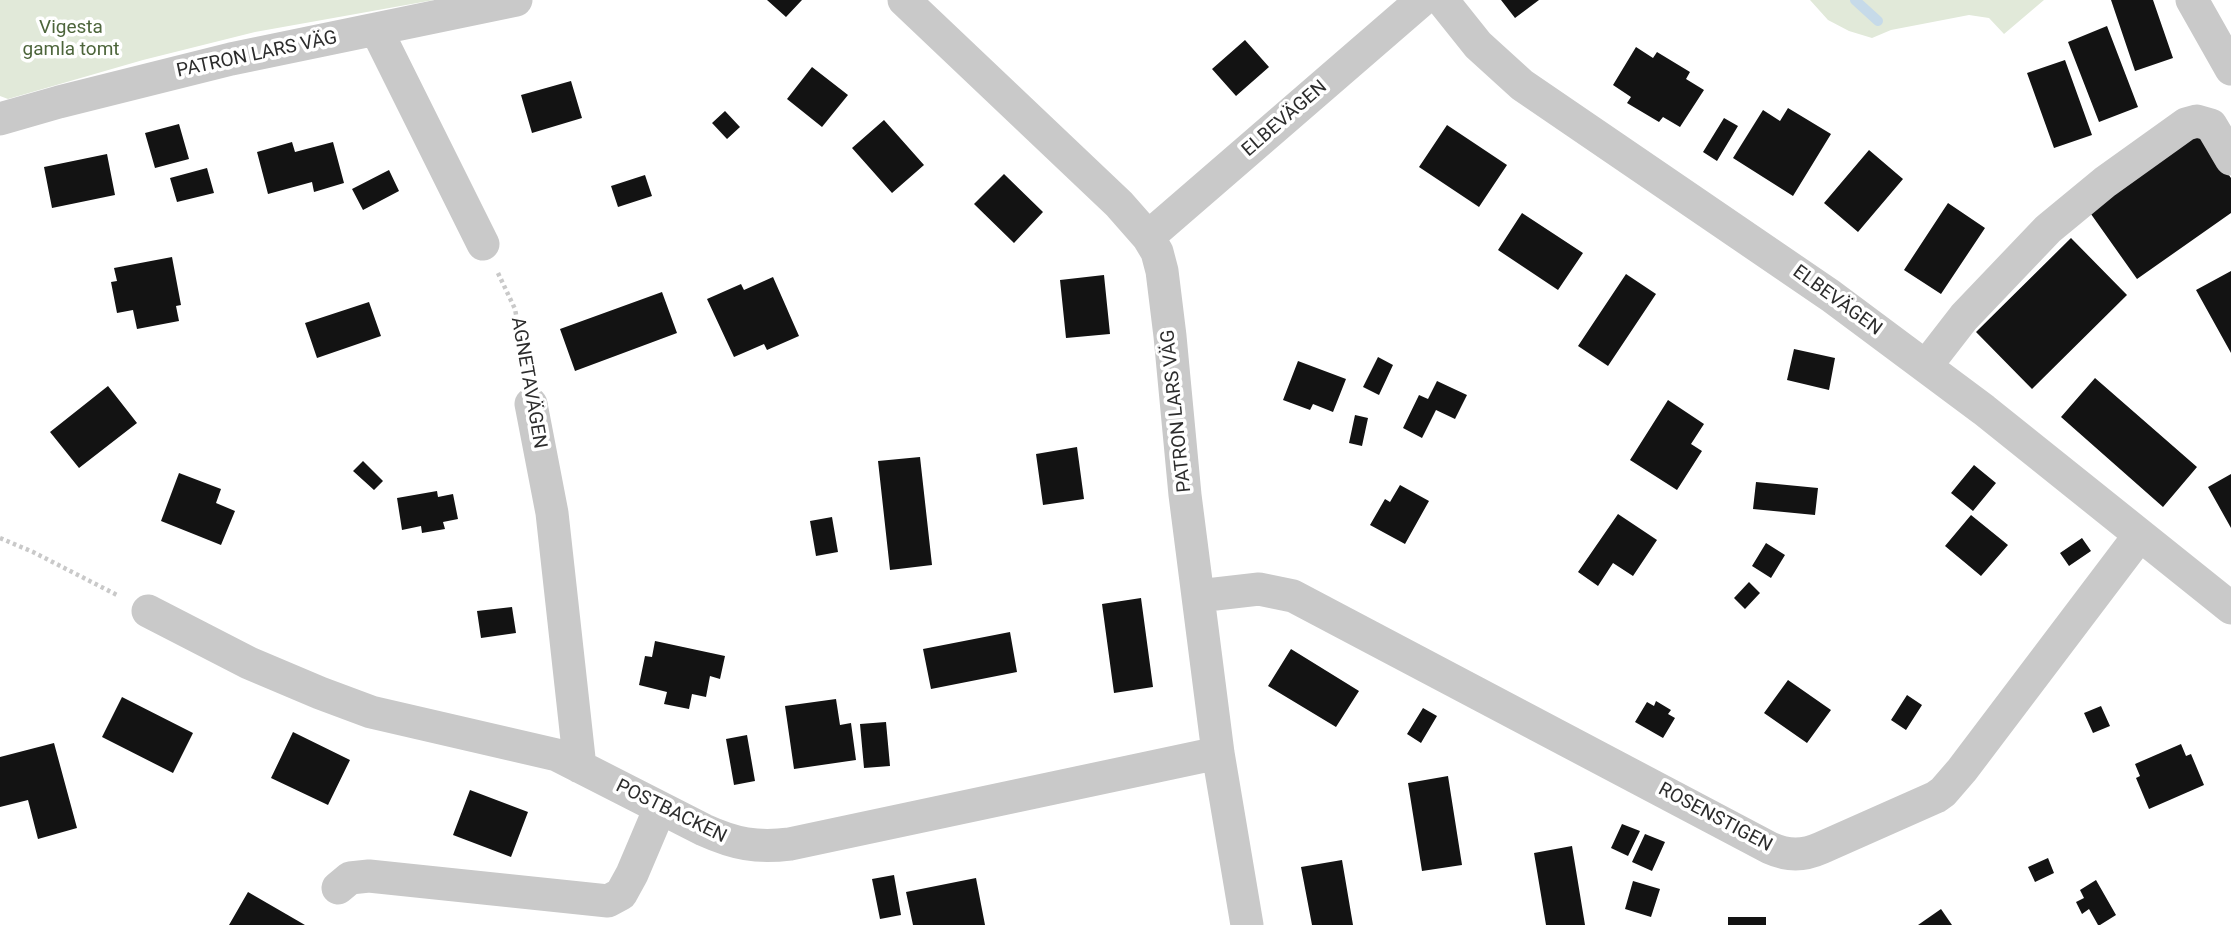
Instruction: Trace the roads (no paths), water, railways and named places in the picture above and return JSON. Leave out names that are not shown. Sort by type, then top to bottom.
[{"type":"street","name":"PATRON LARS VÄG","points":[[0,119],[231,59],[516,0]]},
{"type":"street","name":"PATRON LARS VÄG","points":[[904,0],[1119,204],[1148,237],[1157,253],[1162,271],[1218,753],[1247,925]]},
{"type":"street","name":"ELBEVÄGEN","points":[[1148,237],[1422,0]]},
{"type":"street","name":"ELBEVÄGEN","points":[[1442,0],[1478,45],[1522,85],[1831,296],[1926,366],[2057,467],[2231,608]]},
{"type":"street","points":[[2192,0],[2231,69]]},
{"type":"street","points":[[376,29],[483,244]]},
{"type":"street","points":[[1926,366],[1964,317],[2048,229],[2105,182],[2186,124],[2197,121],[2211,125],[2231,159]]},
{"type":"street","name":"AGNETAVÄGEN","points":[[531,404],[552,513],[579,767]]},
{"type":"street","name":"ROSENSTIGEN","points":[[1198,596],[1259,589],[1293,596],[1770,848],[1796,855],[1808,854],[1943,792],[2139,536]]},
{"type":"street","name":"POSTBACKEN","points":[[148,611],[249,663],[320,693],[371,712],[557,755],[721,838],[750,845],[775,846],[1218,753]]},
{"type":"street","points":[[338,888],[350,878],[369,876],[608,901],[621,894],[660,808]]},
{"type":"waterway","points":[[1855,0],[1878,21]]},
{"type":"park label","name":"Vigesta gamla tomt","points":[[71,39]]}]
